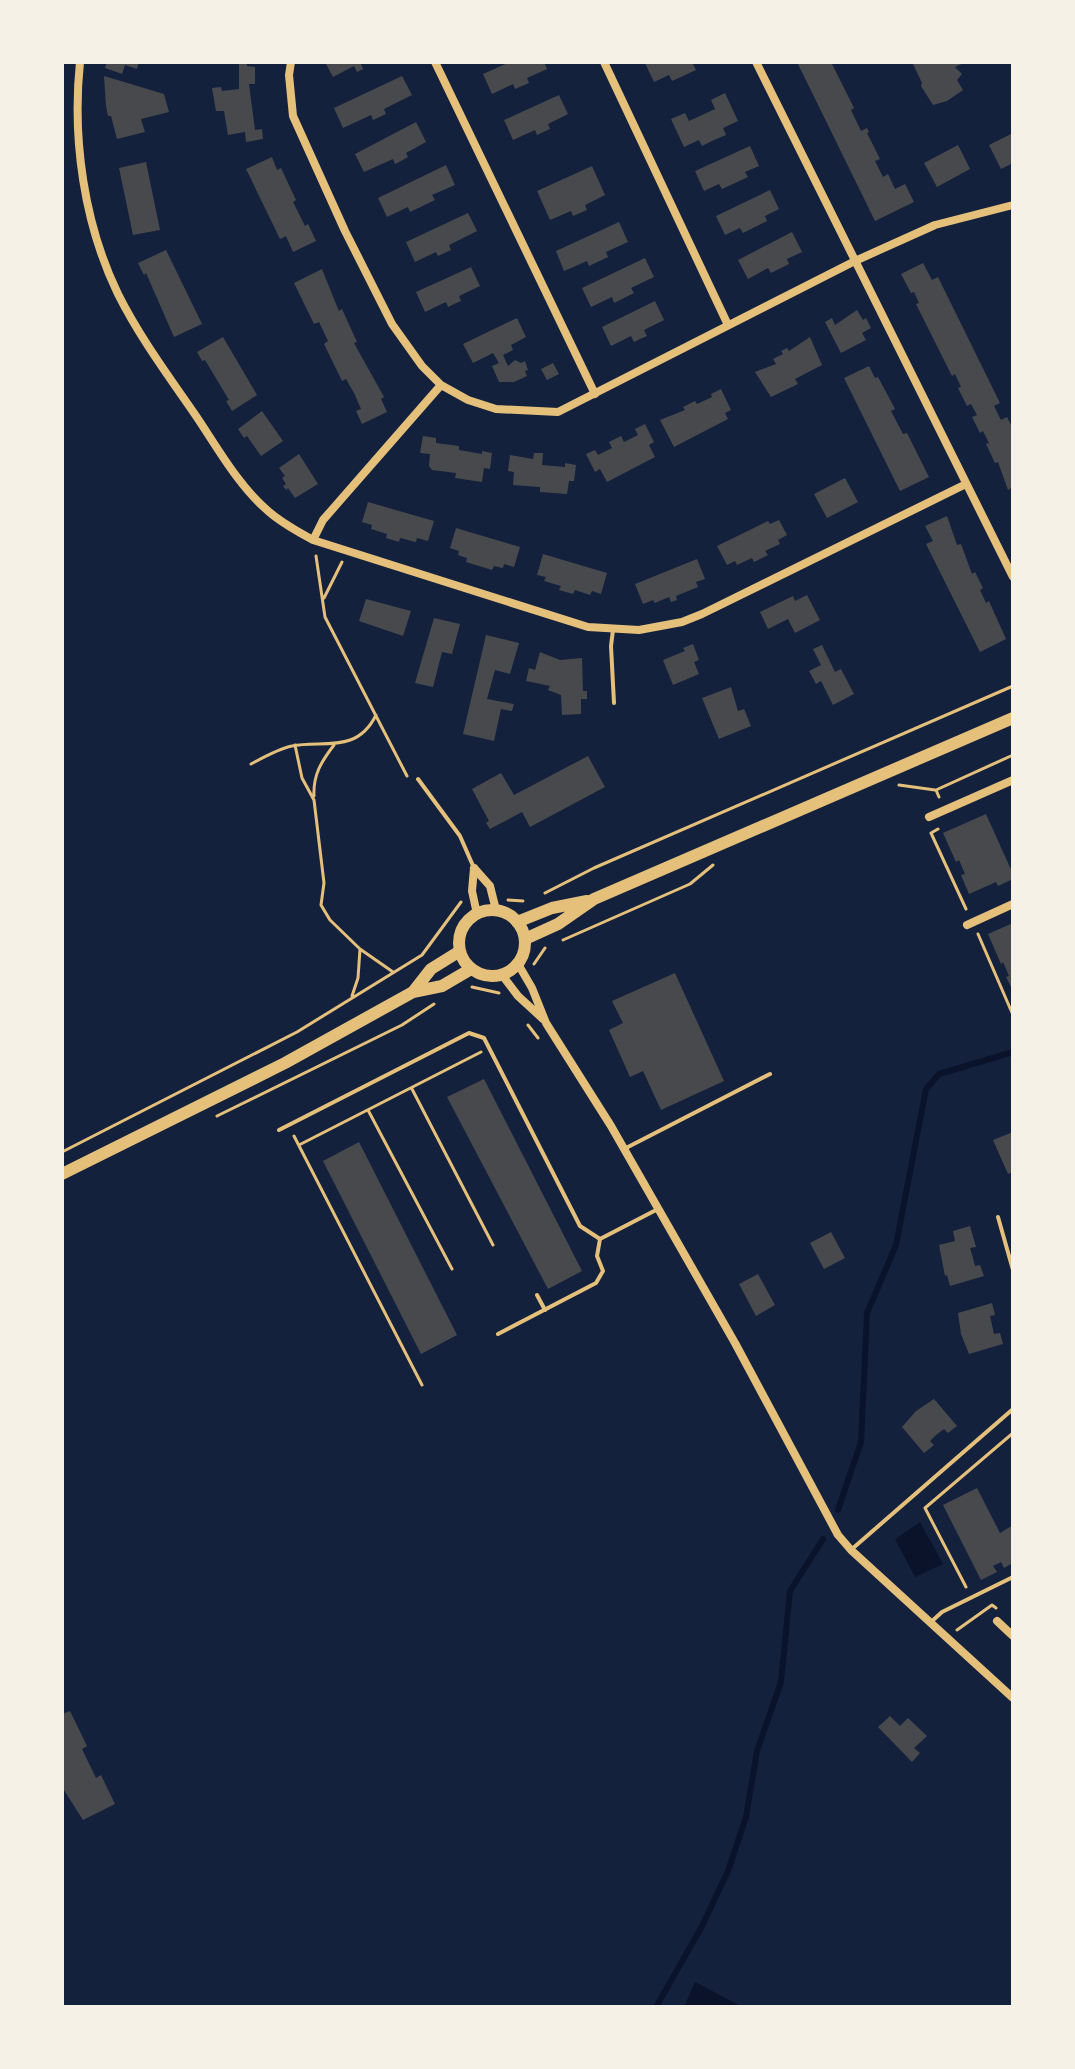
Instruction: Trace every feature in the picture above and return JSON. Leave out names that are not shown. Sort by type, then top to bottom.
[{"type":"main road","points":[[517,922],[552,908],[594,899],[1013,718]]},
{"type":"main road","points":[[525,939],[558,924],[594,899]]},
{"type":"main road","points":[[496,910],[517,922],[525,939],[525,948],[518,964],[502,975],[491,977],[471,969],[460,951],[462,929],[477,914],[496,910]]},
{"type":"main road","points":[[413,992],[431,969],[460,951]]},
{"type":"main road","points":[[62,1174],[285,1063],[413,992],[442,986],[471,969]]},
{"type":"street","points":[[80,62],[78,139],[85,192],[97,237],[118,293],[147,344],[240,481],[265,509],[313,540],[568,622],[613,630],[661,627],[702,614],[966,484]]},
{"type":"street","points":[[291,62],[289,75],[293,116],[345,231],[392,324],[422,366],[441,385],[468,400],[496,409],[558,412],[855,261],[935,225],[1013,205]]},
{"type":"street","points":[[435,62],[595,394]]},
{"type":"street","points":[[604,62],[728,325]]},
{"type":"street","points":[[756,62],[1013,577]]},
{"type":"street","points":[[313,540],[323,520],[441,385]]},
{"type":"street","points":[[929,817],[1013,780]]},
{"type":"street","points":[[474,868],[490,886],[496,910]]},
{"type":"street","points":[[474,868],[472,891],[477,914]]},
{"type":"street","points":[[970,924],[1013,904]]},
{"type":"street","points":[[518,964],[546,1023],[624,1150],[735,1343],[832,1525],[851,1550],[1013,1698]]},
{"type":"street","points":[[502,975],[546,1023]]},
{"type":"street","points":[[999,1617],[1013,1636]]},
{"type":"lane","points":[[613,630],[614,703]]},
{"type":"lane","points":[[418,779],[460,836],[474,868]]},
{"type":"lane","points":[[279,1130],[469,1033],[484,1038],[580,1226],[600,1239]]},
{"type":"lane","points":[[624,1150],[770,1074]]},
{"type":"lane","points":[[600,1239],[658,1209]]},
{"type":"lane","points":[[998,1217],[1013,1270]]},
{"type":"lane","points":[[498,1334],[596,1283],[603,1271],[597,1256],[600,1239]]},
{"type":"lane","points":[[537,1295],[545,1310]]},
{"type":"lane","points":[[851,1550],[1013,1409]]},
{"type":"lane","points":[[930,1622],[942,1612],[1013,1577]]},
{"type":"path","points":[[313,540],[325,617],[411,783]]},
{"type":"path","points":[[323,605],[349,552]]},
{"type":"path","points":[[545,893],[608,861],[1013,686]]},
{"type":"path","points":[[251,764],[295,745],[334,745],[364,732],[376,715]]},
{"type":"path","points":[[295,745],[302,778],[314,800]]},
{"type":"path","points":[[334,745],[321,761],[313,782],[324,883],[321,905],[330,920],[360,949],[393,972]]},
{"type":"path","points":[[908,779],[895,785],[936,790],[1013,755]]},
{"type":"path","points":[[936,790],[945,810]]},
{"type":"path","points":[[945,826],[931,833],[1013,1015]]},
{"type":"path","points":[[537,974],[534,964],[542,950],[690,884],[713,865]]},
{"type":"path","points":[[490,886],[499,884],[509,901],[533,898]]},
{"type":"path","points":[[62,1152],[297,1032],[422,955],[461,904],[465,893],[472,891]]},
{"type":"path","points":[[351,999],[358,978],[360,949]]},
{"type":"path","points":[[466,985],[499,992],[505,997]]},
{"type":"path","points":[[213,1118],[402,1025],[437,1002]]},
{"type":"path","points":[[299,1145],[482,1052]]},
{"type":"path","points":[[412,1087],[493,1245]]},
{"type":"path","points":[[368,1110],[452,1269]]},
{"type":"path","points":[[288,1125],[422,1385]]},
{"type":"path","points":[[971,1598],[925,1508],[1013,1433]]},
{"type":"path","points":[[948,1640],[962,1624],[992,1605],[999,1617]]},
{"type":"water","points":[[920,1522],[943,1564],[915,1577],[895,1539]]},
{"type":"water","points":[[695,1982],[739,2005],[684,2007]]},
{"type":"building","points":[[107,62],[139,62],[137,69],[125,65],[122,74],[105,68]]},
{"type":"building","points":[[239,62],[255,67],[255,84],[249,84],[255,130],[262,129],[263,139],[246,142],[245,132],[228,135],[224,111],[216,111],[212,88],[221,87],[222,91],[239,89]]},
{"type":"building","points":[[325,62],[360,62],[363,69],[357,72],[354,66],[333,77]]},
{"type":"building","points":[[510,62],[544,62],[547,69],[527,78],[529,83],[515,89],[513,84],[492,94],[483,74]]},
{"type":"building","points":[[692,62],[696,70],[672,81],[669,75],[654,82],[645,63]]},
{"type":"building","points":[[797,62],[831,62],[854,108],[851,110],[861,131],[867,128],[869,132],[880,159],[875,161],[883,177],[888,174],[895,189],[905,184],[914,202],[875,221]]},
{"type":"building","points":[[966,62],[955,67],[962,74],[957,80],[963,90],[947,101],[933,105],[921,86],[913,64]]},
{"type":"building","points":[[104,76],[164,94],[169,112],[141,119],[145,132],[117,139],[111,116],[108,116]]},
{"type":"building","points":[[402,76],[412,95],[384,109],[386,114],[373,120],[371,115],[343,128],[334,108]]},
{"type":"building","points":[[725,93],[738,121],[723,128],[726,135],[702,146],[699,140],[684,147],[671,119],[685,113],[689,121],[715,109],[711,100]]},
{"type":"building","points":[[559,95],[568,114],[548,124],[550,129],[537,135],[535,130],[513,140],[504,120]]},
{"type":"building","points":[[416,122],[426,142],[406,153],[408,157],[395,164],[393,159],[364,172],[355,154]]},
{"type":"building","points":[[1013,133],[1013,163],[1001,169],[989,145]]},
{"type":"building","points":[[958,145],[970,169],[937,187],[924,163]]},
{"type":"building","points":[[750,146],[759,166],[745,172],[748,177],[722,189],[719,184],[704,191],[695,171]]},
{"type":"building","points":[[272,157],[277,170],[281,168],[296,200],[293,202],[316,241],[293,252],[286,236],[280,239],[246,169]]},
{"type":"building","points":[[146,162],[160,230],[133,235],[119,168]]},
{"type":"building","points":[[446,165],[455,185],[432,195],[435,200],[410,212],[408,207],[387,217],[378,198]]},
{"type":"building","points":[[592,166],[605,195],[585,205],[587,210],[573,216],[571,211],[550,220],[537,191]]},
{"type":"building","points":[[770,190],[779,209],[765,216],[767,221],[743,233],[740,228],[725,235],[716,216]]},
{"type":"building","points":[[468,213],[477,231],[449,245],[451,250],[438,256],[436,252],[415,262],[406,242]]},
{"type":"building","points":[[619,222],[628,242],[606,252],[608,257],[589,266],[587,261],[564,271],[556,251]]},
{"type":"building","points":[[792,232],[802,252],[787,259],[789,264],[771,273],[768,268],[748,279],[738,260]]},
{"type":"building","points":[[166,250],[202,324],[174,337],[146,273],[144,275],[138,263]]},
{"type":"building","points":[[645,258],[654,277],[631,288],[634,293],[614,303],[612,297],[591,307],[582,288]]},
{"type":"building","points":[[923,263],[932,280],[938,277],[1000,403],[994,406],[1001,420],[1007,417],[1013,429],[1013,493],[1011,488],[1008,490],[983,431],[980,433],[972,417],[977,415],[971,404],[967,406],[955,374],[952,376],[916,304],[919,303],[914,292],[911,293],[901,274]]},
{"type":"building","points":[[471,267],[480,286],[459,296],[461,301],[448,307],[446,302],[425,312],[416,292]]},
{"type":"building","points":[[322,269],[339,311],[342,309],[357,342],[354,343],[384,397],[381,399],[387,412],[362,424],[356,411],[361,409],[354,393],[346,379],[342,381],[324,344],[328,341],[319,322],[314,324],[294,283]]},
{"type":"building","points":[[655,301],[664,320],[644,330],[647,336],[634,342],[631,336],[611,346],[602,327]]},
{"type":"building","points":[[857,310],[871,328],[862,333],[866,340],[841,353],[825,322],[832,318],[835,325]]},
{"type":"building","points":[[517,318],[526,337],[511,345],[513,350],[503,355],[508,366],[515,360],[525,361],[527,376],[514,382],[499,382],[492,366],[499,363],[493,353],[473,363],[463,344]]},
{"type":"building","points":[[223,337],[257,395],[232,411],[226,401],[229,400],[197,352]]},
{"type":"building","points":[[810,337],[822,365],[795,379],[798,384],[771,397],[755,372],[776,364],[773,359],[783,354],[781,351],[787,348],[789,351]]},
{"type":"building","points":[[553,363],[559,374],[547,380],[541,369]]},
{"type":"building","points":[[869,366],[875,378],[878,377],[895,409],[891,411],[903,434],[907,433],[929,477],[900,491],[844,378]]},
{"type":"building","points":[[721,389],[731,410],[725,413],[728,419],[674,447],[660,420],[685,410],[683,407],[695,401],[697,404],[712,397],[711,394]]},
{"type":"building","points":[[262,411],[283,441],[261,456],[238,429]]},
{"type":"building","points":[[645,424],[654,442],[649,445],[655,457],[607,482],[600,469],[595,472],[586,454],[595,450],[598,455],[612,448],[609,442],[621,436],[624,442],[638,435],[635,429]]},
{"type":"building","points":[[423,436],[436,438],[436,443],[459,446],[459,450],[492,453],[490,469],[484,468],[482,482],[455,478],[456,473],[432,470],[429,466],[430,454],[420,453]]},
{"type":"building","points":[[534,453],[543,453],[542,465],[576,465],[574,481],[569,481],[567,494],[540,492],[540,487],[513,485],[514,472],[508,471],[510,455],[533,459]]},
{"type":"building","points":[[299,454],[318,484],[295,498],[283,486],[286,484],[282,478],[285,476],[279,468]]},
{"type":"building","points":[[845,478],[858,502],[827,518],[814,494]]},
{"type":"building","points":[[368,502],[434,521],[428,541],[400,538],[399,542],[371,529],[372,525],[362,522]]},
{"type":"building","points":[[947,516],[957,545],[961,544],[972,574],[975,572],[986,603],[989,601],[1006,639],[980,652],[926,544],[933,541],[925,526]]},
{"type":"building","points":[[779,520],[787,535],[778,540],[780,544],[765,551],[768,555],[754,562],[752,558],[737,565],[735,561],[727,565],[717,546],[768,521],[770,524]]},
{"type":"building","points":[[456,528],[520,547],[514,567],[504,564],[503,568],[494,566],[492,570],[466,562],[467,558],[458,555],[459,551],[450,548]]},
{"type":"building","points":[[543,554],[607,573],[601,594],[592,591],[590,595],[575,590],[573,594],[544,581],[546,577],[537,575]]},
{"type":"building","points":[[697,559],[705,579],[696,582],[698,587],[676,596],[677,600],[671,602],[669,597],[643,604],[635,584]]},
{"type":"building","points":[[807,595],[820,620],[795,633],[788,619],[768,629],[760,612],[793,596],[795,601]]},
{"type":"building","points":[[366,599],[411,611],[403,636],[359,621]]},
{"type":"building","points":[[434,618],[460,624],[452,654],[442,652],[433,687],[415,683]]},
{"type":"building","points":[[486,635],[519,643],[510,674],[495,670],[487,699],[514,704],[512,711],[501,709],[494,741],[463,734]]},
{"type":"building","points":[[693,644],[699,660],[694,662],[699,674],[673,685],[663,660],[685,651],[683,648]]},
{"type":"building","points":[[822,645],[835,672],[841,669],[854,694],[833,705],[821,681],[816,684],[809,671],[821,665],[813,649]]},
{"type":"building","points":[[540,652],[560,660],[582,658],[583,691],[587,691],[587,699],[581,699],[581,714],[562,715],[561,695],[548,690],[550,686],[526,681],[529,668],[535,670]]},
{"type":"building","points":[[731,687],[738,711],[744,709],[751,726],[719,739],[702,698]]},
{"type":"building","points":[[588,756],[605,787],[530,827],[522,812],[490,829],[472,789],[501,773],[514,795]]},
{"type":"building","points":[[986,814],[1013,879],[998,886],[996,882],[969,894],[961,875],[965,874],[943,833]]},
{"type":"building","points":[[1013,923],[1013,991],[1003,962],[1001,964],[988,934]]},
{"type":"building","points":[[675,973],[724,1081],[661,1110],[643,1071],[630,1077],[609,1030],[623,1023],[612,1001]]},
{"type":"building","points":[[484,1079],[582,1271],[548,1289],[447,1097]]},
{"type":"building","points":[[1013,1132],[1013,1172],[1008,1174],[993,1140]]},
{"type":"building","points":[[359,1142],[457,1335],[421,1354],[323,1161]]},
{"type":"building","points":[[970,1226],[976,1247],[970,1248],[975,1266],[980,1265],[984,1276],[950,1286],[939,1245],[955,1241],[953,1231]]},
{"type":"building","points":[[831,1232],[845,1258],[824,1269],[810,1243]]},
{"type":"building","points":[[758,1274],[775,1305],[756,1316],[739,1284]]},
{"type":"building","points":[[992,1303],[995,1315],[990,1316],[994,1334],[1000,1333],[1003,1344],[969,1354],[961,1334],[958,1313]]},
{"type":"building","points":[[934,1399],[957,1426],[948,1433],[944,1429],[936,1435],[930,1441],[934,1445],[924,1453],[902,1427],[916,1411]]},
{"type":"building","points":[[977,1488],[1000,1533],[1013,1525],[1013,1563],[1004,1568],[1001,1562],[993,1566],[997,1572],[981,1580],[943,1505]]},
{"type":"building","points":[[70,1711],[87,1746],[82,1749],[96,1778],[101,1775],[115,1804],[83,1820],[62,1787],[62,1714]]},
{"type":"building","points":[[890,1716],[900,1726],[908,1718],[927,1736],[914,1748],[920,1753],[912,1762],[878,1727]]},
{"type":"waterway","points":[[838,1510],[861,1442],[867,1313],[896,1245],[926,1089],[939,1074],[1013,1052]]},
{"type":"waterway","points":[[656,2007],[701,1928],[728,1871],[746,1817],[757,1751],[781,1682],[790,1591],[823,1539]]}]
